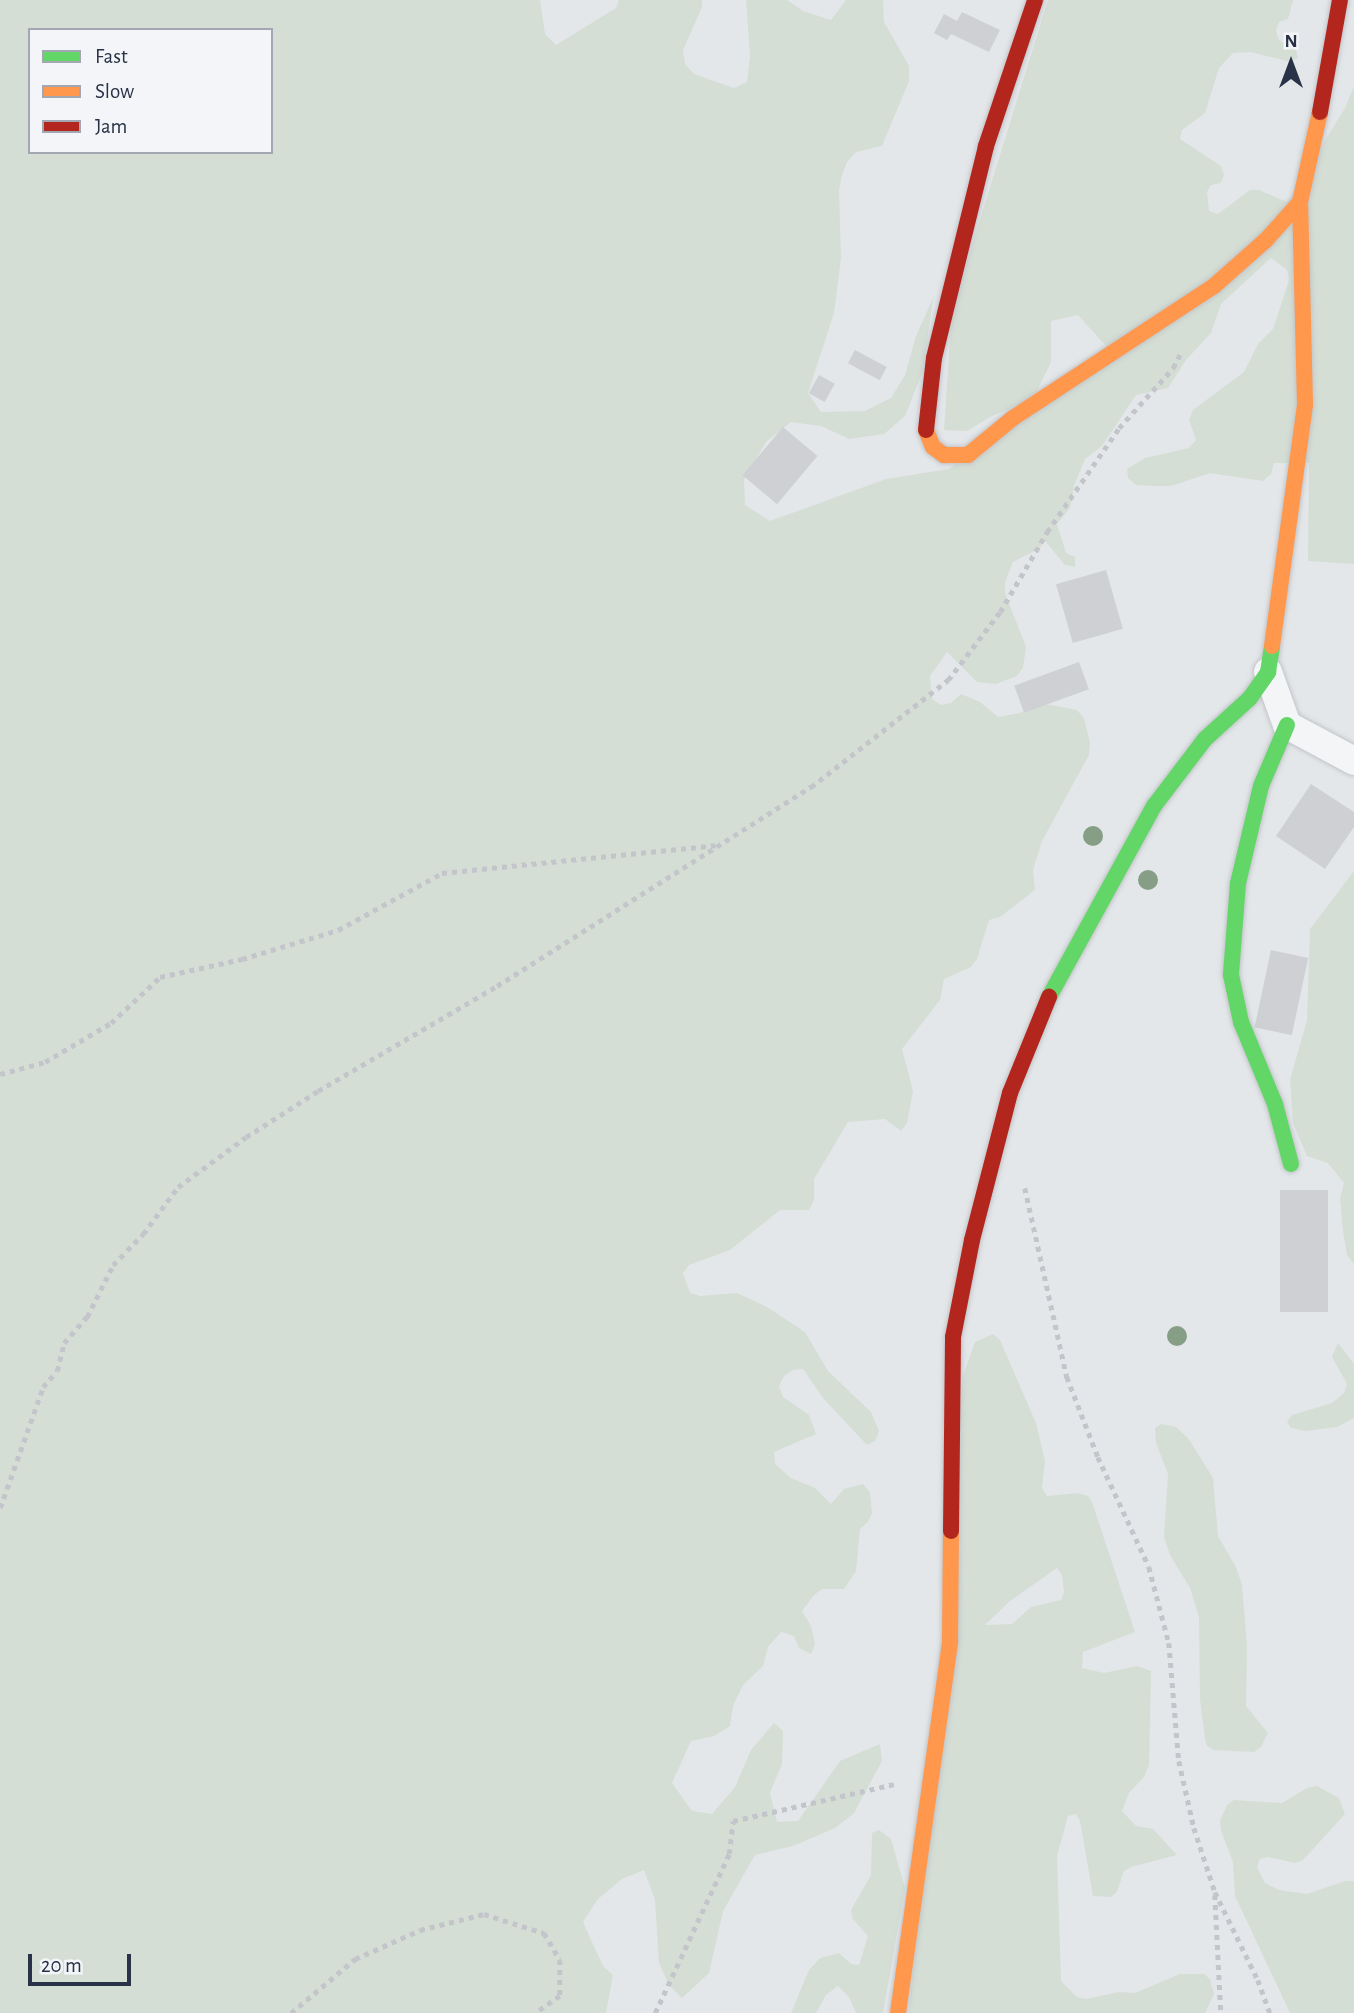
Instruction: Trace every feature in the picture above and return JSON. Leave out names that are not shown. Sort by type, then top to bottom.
[{"type":"street","points":[[1035,0],[986,146],[934,358],[926,417],[926,434],[933,447],[944,455],[968,455],[1013,418],[1214,286],[1266,240],[1300,202]]},
{"type":"street","points":[[898,2013],[950,1642],[953,1338],[972,1240],[1010,1093],[1045,1005],[1154,806],[1205,739],[1251,698],[1268,672],[1305,404],[1300,202],[1326,86],[1340,0]]},
{"type":"street","points":[[1268,672],[1287,725],[1354,761]]},
{"type":"street","points":[[1287,725],[1261,786],[1238,883],[1231,975],[1241,1022],[1275,1104],[1291,1164]]},
{"type":"path","points":[[0,1508],[43,1387],[57,1371],[64,1343],[87,1317],[113,1265],[143,1234],[178,1187],[246,1137],[318,1091],[497,986],[811,787],[948,681],[1000,612],[1047,532],[1119,428],[1173,368],[1185,345]]},
{"type":"path","points":[[0,1074],[45,1062],[111,1023],[160,977],[242,959],[338,930],[442,873],[718,845]]},
{"type":"path","points":[[1023,1175],[1067,1377],[1098,1457],[1149,1567],[1169,1643],[1179,1761],[1194,1828],[1215,1892],[1258,1979],[1270,2013]]},
{"type":"path","points":[[655,2013],[729,1854],[733,1821],[774,1814],[931,1775]]},
{"type":"path","points":[[1215,1892],[1221,2013]]},
{"type":"path","points":[[291,2013],[355,1959],[420,1930],[484,1914],[544,1933],[560,1960],[560,1996],[536,2013]]},
{"type":"shaded area","points":[[0,0],[540,0],[545,34],[556,45],[616,8],[619,0],[702,0],[702,7],[683,50],[685,64],[694,74],[734,88],[747,82],[750,56],[746,0],[787,0],[803,11],[831,20],[846,0],[883,0],[884,22],[909,66],[909,81],[882,146],[856,152],[847,162],[842,175],[839,190],[841,258],[834,313],[808,393],[821,412],[865,411],[891,398],[905,375],[916,336],[933,298],[923,371],[905,416],[884,434],[849,439],[821,426],[791,422],[766,442],[744,480],[745,505],[770,521],[886,479],[949,469],[1106,346],[1078,315],[1051,321],[1051,362],[1033,399],[992,416],[967,431],[944,430],[952,310],[1048,0],[1293,0],[1288,19],[1279,22],[1276,31],[1279,40],[1296,50],[1298,58],[1290,62],[1251,52],[1233,53],[1219,68],[1205,113],[1182,130],[1180,139],[1221,166],[1224,175],[1221,183],[1211,185],[1207,192],[1209,211],[1218,214],[1250,190],[1259,190],[1287,202],[1345,108],[1354,86],[1354,564],[1308,561],[1309,463],[1274,463],[1271,474],[1263,481],[1210,473],[1171,486],[1157,486],[1136,485],[1128,478],[1127,469],[1145,458],[1189,448],[1196,440],[1189,420],[1193,410],[1244,372],[1258,344],[1273,329],[1289,280],[1287,270],[1271,258],[1221,304],[1211,333],[1186,360],[1168,388],[1136,395],[1102,446],[1085,459],[1074,486],[1070,508],[1057,524],[1066,553],[1075,557],[1075,567],[1065,565],[1045,541],[1040,548],[1013,562],[1005,582],[1005,593],[1026,647],[1023,668],[1017,676],[996,684],[977,682],[947,652],[930,676],[932,699],[941,705],[951,703],[961,694],[980,702],[998,717],[1020,713],[1041,703],[1077,710],[1084,718],[1090,743],[1089,755],[1042,841],[1033,870],[1035,890],[1000,917],[989,920],[977,959],[971,967],[944,979],[940,1000],[902,1049],[913,1091],[907,1123],[901,1131],[885,1119],[848,1122],[814,1179],[814,1200],[809,1210],[780,1210],[730,1250],[689,1265],[683,1273],[690,1293],[700,1296],[737,1293],[767,1307],[805,1332],[828,1371],[871,1412],[879,1431],[875,1441],[867,1445],[823,1398],[803,1369],[793,1370],[784,1376],[779,1386],[783,1397],[809,1415],[816,1434],[774,1452],[775,1464],[791,1478],[815,1488],[831,1504],[844,1489],[863,1484],[870,1492],[872,1513],[868,1522],[860,1529],[856,1571],[844,1589],[822,1589],[802,1611],[811,1626],[815,1644],[811,1654],[799,1648],[794,1636],[781,1632],[768,1647],[763,1666],[743,1685],[733,1706],[730,1726],[714,1736],[691,1741],[672,1783],[692,1811],[712,1814],[735,1787],[751,1750],[774,1723],[783,1731],[782,1764],[770,1793],[777,1822],[798,1821],[840,1761],[880,1744],[882,1761],[854,1813],[835,1828],[793,1846],[755,1855],[723,1911],[709,1973],[682,1998],[669,1985],[659,1963],[655,1900],[644,1870],[622,1879],[597,1900],[583,1922],[603,1966],[613,1975],[606,2013],[0,2013]]},
{"type":"shaded area","points":[[1354,871],[1354,1264],[1347,1255],[1343,1231],[1340,1198],[1344,1183],[1328,1163],[1307,1156],[1293,1123],[1290,1080],[1307,1020],[1310,929]]},
{"type":"shaded area","points":[[993,1334],[1000,1340],[1036,1423],[1045,1461],[1042,1488],[1047,1496],[1078,1493],[1088,1496],[1092,1502],[1135,1632],[1083,1652],[1082,1668],[1104,1673],[1137,1666],[1151,1671],[1149,1765],[1144,1777],[1129,1793],[1122,1811],[1136,1826],[1153,1829],[1177,1855],[1131,1867],[1124,1871],[1117,1892],[1111,1897],[1093,1896],[1080,1821],[1076,1814],[1068,1816],[1057,1856],[1061,1981],[1077,1997],[1086,1999],[1119,1992],[1135,1993],[1180,1974],[1204,1974],[1210,1979],[1214,1994],[1205,2013],[909,2013],[963,1376],[975,1342]],"holes":[[[1057,1568],[1062,1575],[1064,1592],[1061,1600],[1031,1607],[1012,1624],[985,1625],[1010,1601]]]},
{"type":"shaded area","points":[[1338,1343],[1354,1364],[1354,1418],[1337,1427],[1306,1431],[1291,1428],[1287,1422],[1292,1415],[1332,1403],[1344,1393],[1347,1384],[1332,1357]]},
{"type":"shaded area","points":[[1161,1424],[1176,1427],[1188,1438],[1213,1478],[1218,1536],[1236,1567],[1242,1585],[1247,1646],[1246,1706],[1268,1733],[1261,1747],[1254,1752],[1214,1750],[1207,1746],[1205,1739],[1200,1700],[1199,1617],[1190,1588],[1170,1555],[1164,1537],[1168,1474],[1156,1443],[1155,1428]]},
{"type":"shaded area","points":[[1317,1786],[1339,1798],[1345,1814],[1303,1860],[1295,1863],[1268,1857],[1260,1859],[1257,1867],[1265,1883],[1279,1890],[1307,1894],[1345,1881],[1354,1881],[1354,2013],[1290,2013],[1235,1896],[1233,1862],[1221,1831],[1220,1821],[1227,1805],[1234,1800],[1282,1803],[1307,1788]]},
{"type":"shaded area","points":[[879,1830],[891,1839],[905,1888],[883,2013],[856,2013],[849,1997],[838,1986],[826,1995],[816,2013],[791,2013],[809,1970],[820,1958],[839,1953],[851,1964],[859,1965],[868,1936],[852,1918],[851,1910],[871,1875],[872,1833]]},
{"type":"building","points":[[962,12],[1000,30],[989,52],[951,34],[947,40],[934,33],[944,14],[957,21]]},
{"type":"building","points":[[855,350],[887,367],[880,380],[848,363]]},
{"type":"building","points":[[819,375],[835,384],[825,402],[809,393]]},
{"type":"building","points":[[783,427],[817,456],[777,504],[743,475]]},
{"type":"building","points":[[1106,570],[1123,629],[1073,643],[1056,584]]},
{"type":"building","points":[[1079,662],[1089,689],[1024,713],[1014,686]]},
{"type":"building","points":[[1311,784],[1354,812],[1354,827],[1325,869],[1276,836]]},
{"type":"building","points":[[1271,950],[1308,958],[1292,1035],[1255,1027]]},
{"type":"building","points":[[1280,1190],[1328,1190],[1328,1312],[1280,1312]]},
{"type":"traffic: fast","points":[[1049,997],[1154,806],[1205,739],[1250,698],[1268,672],[1272,646]]},
{"type":"traffic: fast","points":[[1287,725],[1261,786],[1238,883],[1231,975],[1241,1022],[1275,1104],[1291,1164]]},
{"type":"traffic: slow","points":[[1272,646],[1305,404],[1300,202],[1320,112]]},
{"type":"traffic: slow","points":[[926,430],[933,447],[944,455],[968,455],[1013,418],[1214,286],[1266,240],[1300,202]]},
{"type":"traffic: slow","points":[[898,2013],[950,1642],[951,1531]]},
{"type":"traffic: jam","points":[[926,430],[934,358],[986,146],[1035,0]]},
{"type":"traffic: jam","points":[[1320,112],[1340,0]]},
{"type":"traffic: jam","points":[[951,1531],[953,1337],[972,1240],[1010,1093],[1049,997]]}]
